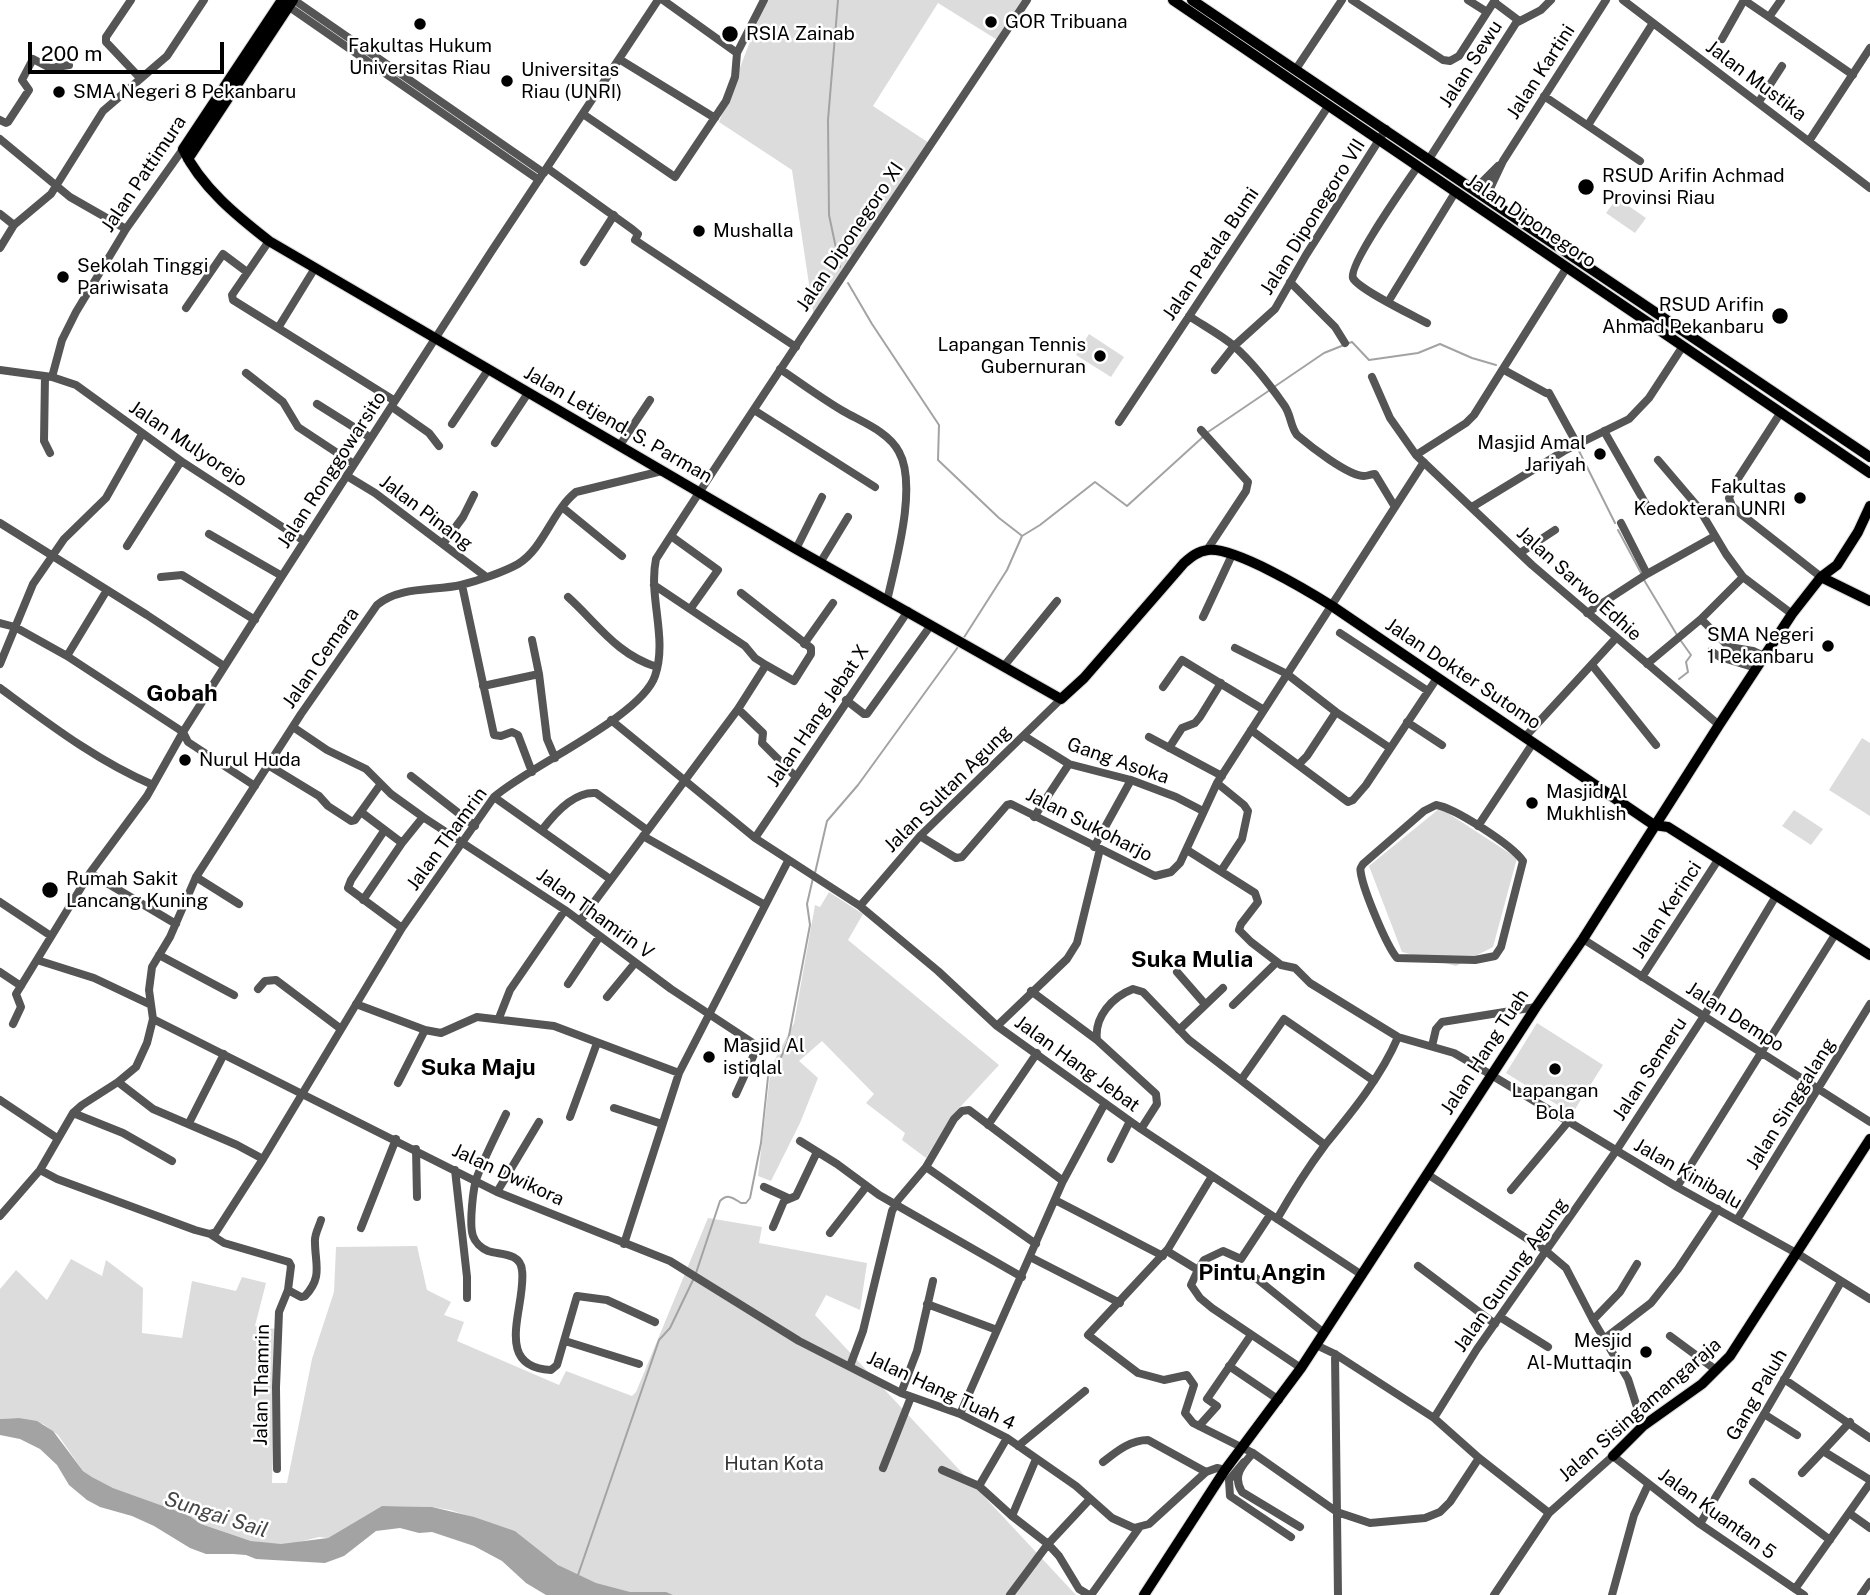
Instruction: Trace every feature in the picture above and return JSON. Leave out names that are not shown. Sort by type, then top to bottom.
[{"type":"main road","name":"Jalan Diponegoro","points":[[1172,0],[1196,4],[1207,16],[1329,105],[1870,473]]},
{"type":"main road","points":[[1207,16],[1217,0]]},
{"type":"main road","name":"Jalan Pattimura","points":[[185,154],[286,1]]},
{"type":"main road","name":"Jalan Diponegoro","points":[[1207,16],[1296,69],[1387,129],[1870,457]]},
{"type":"main road","name":"Jalan Letjend. S. Parman","points":[[185,154],[215,194],[269,241],[820,563],[1061,699]]},
{"type":"main road","name":"Jalan Hang Tuah","points":[[1144,1595],[1225,1470],[1301,1368],[1583,939],[1792,614],[1821,577],[1837,565],[1858,532],[1870,506]]},
{"type":"main road","name":"Jalan Hang Tuah","points":[[1858,532],[1870,520]]},
{"type":"main road","points":[[1061,699],[1083,678],[1184,562],[1207,550]]},
{"type":"main road","name":"Jalan Dokter Sutomo","points":[[1207,550],[1232,555],[1294,583],[1332,606],[1654,825],[1668,827],[1870,955]]},
{"type":"main road","points":[[1821,577],[1870,601]]},
{"type":"main road","name":"Jalan Sisingamangaraja","points":[[1613,1456],[1643,1426],[1702,1384],[1730,1356],[1798,1255],[1870,1139]]},
{"type":"street","points":[[0,248],[14,225],[51,194],[103,111],[167,56],[204,0]]},
{"type":"street","points":[[660,0],[737,53]]},
{"type":"street","name":"Jalan Ronggowarsito","points":[[21,986],[90,873],[147,796],[224,666],[346,476],[660,0]]},
{"type":"street","points":[[583,114],[675,177],[726,101],[735,77],[737,53],[764,0]]},
{"type":"street","name":"Jalan Diponegoro XI","points":[[700,492],[1027,0]]},
{"type":"street","points":[[1296,69],[1342,0]]},
{"type":"street","points":[[1352,0],[1443,60],[1454,60],[1460,56],[1495,1],[1518,20]]},
{"type":"street","points":[[1468,0],[1486,12]]},
{"type":"street","name":"Jalan Sewu","points":[[1429,159],[1518,20],[1541,10],[1551,0]]},
{"type":"street","name":"Jalan Kartini","points":[[1486,197],[1503,161],[1606,0]]},
{"type":"street","name":"Jalan Mustika","points":[[1623,0],[1870,188]]},
{"type":"street","points":[[1722,39],[1744,0],[1853,75]]},
{"type":"street","points":[[1769,17],[1781,0]]},
{"type":"street","points":[[128,1],[106,37],[106,42],[140,78]]},
{"type":"street","points":[[286,1],[543,174],[614,215],[638,234],[635,240],[796,346]]},
{"type":"street","points":[[1588,125],[1653,23]]},
{"type":"street","points":[[1809,141],[1853,75],[1867,59],[1870,48]]},
{"type":"street","points":[[0,120],[8,122],[29,90],[22,80],[33,59],[50,68],[69,65]]},
{"type":"street","points":[[619,59],[715,118]]},
{"type":"street","points":[[1758,103],[1782,65]]},
{"type":"street","points":[[1544,96],[1640,161]]},
{"type":"street","name":"Jalan Petala Bumi","points":[[1118,422],[1329,105]]},
{"type":"street","name":"Jalan Diponegoro VII","points":[[1215,370],[1234,346],[1275,309],[1387,129]]},
{"type":"street","points":[[0,139],[70,197],[127,229]]},
{"type":"street","name":"Jalan Pattimura","points":[[50,453],[44,441],[49,377],[62,340],[127,229],[185,154]]},
{"type":"street","name":"Jalan Kartini","points":[[1475,189],[1503,161]]},
{"type":"street","points":[[1418,166],[1359,257],[1352,274],[1358,284],[1427,323]]},
{"type":"street","points":[[1388,302],[1456,191]]},
{"type":"street","points":[[0,214],[14,225]]},
{"type":"street","points":[[584,262],[614,215]]},
{"type":"street","points":[[269,241],[232,295],[233,300],[393,404],[429,433],[439,446]]},
{"type":"street","points":[[186,308],[223,254],[247,272]]},
{"type":"street","points":[[1416,455],[1459,428],[1474,415],[1567,267]]},
{"type":"street","points":[[278,328],[315,268]]},
{"type":"street","points":[[1290,282],[1335,327],[1345,343]]},
{"type":"street","points":[[1189,316],[1234,346],[1267,382],[1291,416],[1297,435],[1340,466],[1362,476],[1375,474],[1395,507]]},
{"type":"street","points":[[1472,507],[1575,445],[1620,425],[1649,398],[1683,346]]},
{"type":"street","points":[[780,369],[872,427],[899,451],[906,471],[904,515],[887,601]]},
{"type":"street","name":"Jalan Mulyorejo","points":[[0,370],[49,377],[76,385],[181,461],[304,541]]},
{"type":"street","points":[[452,424],[488,370]]},
{"type":"street","points":[[1504,370],[1548,393],[1575,445]]},
{"type":"street","points":[[246,373],[283,402],[298,427],[354,464]]},
{"type":"street","name":"Jalan Sarwo Edhie","points":[[1372,377],[1390,418],[1416,455],[1587,614],[1719,725]]},
{"type":"street","points":[[495,443],[528,393]]},
{"type":"street","points":[[620,446],[650,400]]},
{"type":"street","points":[[317,404],[371,438]]},
{"type":"street","points":[[754,410],[875,487]]},
{"type":"street","points":[[1781,412],[1737,480],[1729,498],[1732,506],[1741,514],[1821,577]]},
{"type":"street","points":[[1201,430],[1248,482],[1246,491],[1207,550]]},
{"type":"street","points":[[1604,430],[1648,508]]},
{"type":"street","points":[[0,664],[27,594],[52,554],[106,498],[142,434]]},
{"type":"street","points":[[1658,460],[1698,507],[1743,577],[1792,614]]},
{"type":"street","points":[[127,546],[181,461]]},
{"type":"street","points":[[1332,606],[1424,461]]},
{"type":"street","name":"Jalan Cemara","points":[[153,1019],[149,1004],[149,978],[152,967],[176,924],[196,877],[293,727],[382,601],[396,595],[462,585],[519,564],[529,555],[576,492],[662,471]]},
{"type":"street","name":"Jalan Pinang","points":[[346,476],[375,493],[485,576]]},
{"type":"street","name":"Jalan Thamrin","points":[[210,1234],[216,1232],[263,1159],[402,928],[494,797],[506,786],[555,758],[611,720],[649,686],[657,667],[659,636],[654,585],[656,559],[700,492]]},
{"type":"street","points":[[443,544],[463,517],[474,495]]},
{"type":"street","points":[[796,549],[822,497]]},
{"type":"street","points":[[562,508],[622,556]]},
{"type":"street","points":[[820,563],[848,517]]},
{"type":"street","points":[[0,523],[224,666]]},
{"type":"street","points":[[1621,523],[1647,574]]},
{"type":"street","points":[[1520,553],[1555,530]]},
{"type":"street","points":[[209,534],[282,576]]},
{"type":"street","points":[[671,536],[718,569],[691,608]]},
{"type":"street","points":[[1587,614],[1647,574],[1715,536]]},
{"type":"street","points":[[1203,617],[1232,555]]},
{"type":"street","points":[[161,577],[182,575],[254,620]]},
{"type":"street","points":[[1647,664],[1701,619],[1743,577]]},
{"type":"street","points":[[462,585],[495,736],[512,732],[518,735],[532,772]]},
{"type":"street","points":[[654,585],[745,646],[754,658],[794,681],[811,654],[811,648],[741,593]]},
{"type":"street","points":[[68,656],[107,590]]},
{"type":"street","points":[[568,597],[626,654],[657,667]]},
{"type":"street","points":[[1004,666],[1057,601]]},
{"type":"street","points":[[804,644],[833,603]]},
{"type":"street","name":"Jalan Sukoharjo","points":[[920,835],[960,858],[1007,805],[1014,805],[1155,876],[1171,872],[1187,850],[1219,780],[1332,606]]},
{"type":"street","name":"Jalan Hang Jebat X","points":[[755,838],[908,611]]},
{"type":"street","points":[[1701,619],[1729,646],[1753,650],[1764,656]]},
{"type":"street","points":[[0,623],[15,627],[68,656],[183,732],[188,742],[255,786]]},
{"type":"street","points":[[846,700],[864,715],[867,714],[931,625]]},
{"type":"street","points":[[1340,633],[1428,691]]},
{"type":"street","points":[[1478,826],[1529,740],[1616,638]]},
{"type":"street","points":[[532,640],[547,739],[555,758]]},
{"type":"street","points":[[1235,648],[1287,674],[1336,712],[1390,748]]},
{"type":"street","points":[[1711,651],[1720,657],[1756,668]]},
{"type":"street","points":[[1163,687],[1182,660],[1264,710]]},
{"type":"street","points":[[580,921],[738,709],[766,665]]},
{"type":"street","points":[[1592,665],[1656,745]]},
{"type":"street","points":[[484,686],[539,674]]},
{"type":"street","points":[[1251,730],[1349,802],[1366,785],[1437,678]]},
{"type":"street","points":[[1169,748],[1182,728],[1195,723],[1200,717],[1222,683]]},
{"type":"street","points":[[0,688],[87,750],[123,772],[153,785]]},
{"type":"street","name":"Jalan Sultan Agung","points":[[860,906],[920,835],[1061,699]]},
{"type":"street","points":[[738,709],[763,733],[762,743],[796,777]]},
{"type":"street","points":[[1298,765],[1336,712]]},
{"type":"street","name":"Jalan Hang Jebat","points":[[611,720],[755,838],[860,906],[938,971],[997,1026],[1130,1122],[1362,1275]]},
{"type":"street","points":[[1407,722],[1442,745]]},
{"type":"street","name":"Jalan Thamrin V","points":[[293,727],[327,750],[366,769],[380,785],[423,817],[565,910],[753,1043],[756,1048],[736,1094]]},
{"type":"street","name":"Gang Asoka","points":[[1024,736],[1069,764],[1131,780],[1176,797],[1203,811]]},
{"type":"street","points":[[1149,737],[1219,780],[1248,811],[1242,839],[1222,871],[1187,850]]},
{"type":"street","points":[[1034,817],[1069,764]]},
{"type":"street","points":[[268,765],[319,796],[328,806],[351,821],[361,812],[380,785]]},
{"type":"street","points":[[411,776],[475,826]]},
{"type":"street","points":[[997,1026],[1066,959],[1077,943],[1097,848],[1131,780]]},
{"type":"street","points":[[542,830],[557,810],[589,793],[597,793],[645,833],[765,905]]},
{"type":"street","points":[[494,797],[610,879]]},
{"type":"street","points":[[1430,807],[1447,807],[1478,826],[1524,861],[1498,953],[1475,960],[1397,958],[1374,911],[1361,876],[1360,869],[1363,864],[1430,807]]},
{"type":"street","points":[[361,812],[402,843]]},
{"type":"street","points":[[363,900],[423,817]]},
{"type":"street","points":[[384,831],[348,888],[402,928]]},
{"type":"street","points":[[624,1244],[679,1073],[788,860]]},
{"type":"street","name":"Jalan Kerinci","points":[[1642,977],[1718,860]]},
{"type":"street","name":"Jalan Kinibalu","points":[[1222,871],[1257,895],[1258,902],[1239,929],[1251,943],[1277,962],[1295,968],[1310,983],[1398,1037],[1454,1053],[1677,1188],[1870,1297]]},
{"type":"street","points":[[90,873],[176,924]]},
{"type":"street","points":[[196,877],[239,904]]},
{"type":"street","name":"Jalan Semeru","points":[[1616,1151],[1776,896]]},
{"type":"street","points":[[0,902],[51,936]]},
{"type":"street","points":[[499,1018],[510,990],[565,910]]},
{"type":"street","points":[[1677,1188],[1836,933]]},
{"type":"street","points":[[568,984],[600,936]]},
{"type":"street","name":"Jalan Dempo","points":[[1583,939],[1870,1122]]},
{"type":"street","points":[[159,955],[234,995]]},
{"type":"street","points":[[37,960],[94,978],[149,1004]]},
{"type":"street","points":[[607,997],[635,962]]},
{"type":"street","points":[[1233,1004],[1277,962]]},
{"type":"street","points":[[0,972],[21,986],[16,994],[21,1007],[13,1024]]},
{"type":"street","points":[[1177,972],[1204,1003]]},
{"type":"street","points":[[258,989],[265,981],[275,980],[341,1028]]},
{"type":"street","points":[[1179,1030],[1204,1003],[1223,988]]},
{"type":"street","points":[[1097,1040],[1095,1029],[1103,1012],[1133,989],[1143,992],[1179,1030],[1325,1145]]},
{"type":"street","points":[[1031,991],[1097,1040],[1156,1094],[1157,1104],[1141,1129]]},
{"type":"street","points":[[356,1004],[425,1030],[441,1032],[477,1017],[554,1026],[679,1073]]},
{"type":"street","name":"Jalan Singgalang","points":[[1737,1220],[1870,1004]]},
{"type":"street","points":[[1432,1046],[1436,1029],[1442,1022],[1536,1007]]},
{"type":"street","points":[[0,1216],[40,1170],[73,1113],[136,1067],[153,1019],[303,1093]]},
{"type":"street","points":[[1241,1080],[1284,1019],[1374,1081]]},
{"type":"street","points":[[398,1083],[425,1030]]},
{"type":"street","points":[[1301,1368],[1200,1298],[1191,1285],[1204,1261],[1223,1251],[1241,1259],[1374,1081],[1392,1053],[1398,1037]]},
{"type":"street","points":[[570,1117],[597,1043]]},
{"type":"street","points":[[988,1125],[1037,1053]]},
{"type":"street","points":[[189,1123],[224,1054]]},
{"type":"street","points":[[118,1082],[153,1108],[263,1159]]},
{"type":"street","name":"Jalan Dwikora","points":[[303,1093],[497,1192],[670,1261],[701,1282]]},
{"type":"street","points":[[0,1100],[57,1138]]},
{"type":"street","points":[[960,1414],[1063,1181],[1105,1103]]},
{"type":"street","points":[[614,1108],[662,1124]]},
{"type":"street","points":[[850,1366],[863,1331],[895,1205],[926,1167],[954,1119],[962,1111],[970,1110],[1063,1181]]},
{"type":"street","points":[[73,1113],[123,1133],[173,1161]]},
{"type":"street","points":[[506,1114],[475,1180],[472,1225],[474,1239],[488,1251],[510,1255],[521,1264],[521,1291],[514,1334],[517,1348],[525,1361],[538,1369],[551,1370],[558,1365],[577,1296],[607,1300],[654,1322]]},
{"type":"street","points":[[497,1192],[539,1122]]},
{"type":"street","points":[[1111,1158],[1130,1122]]},
{"type":"street","points":[[1511,1189],[1568,1122]]},
{"type":"street","points":[[360,1228],[396,1139]]},
{"type":"street","points":[[800,1141],[895,1205],[1021,1278]]},
{"type":"street","points":[[416,1149],[417,1197]]},
{"type":"street","name":"Jalan Gunung Agung","points":[[1434,1418],[1497,1320],[1616,1151]]},
{"type":"street","points":[[773,1227],[779,1209],[788,1198],[796,1196],[817,1152]]},
{"type":"street","points":[[926,1167],[1036,1244]]},
{"type":"street","name":"Jalan Thamrin","points":[[40,1170],[57,1179],[210,1234],[224,1243],[289,1262],[291,1266],[288,1290],[279,1312],[277,1469]]},
{"type":"street","points":[[455,1170],[467,1298]]},
{"type":"street","points":[[1427,1174],[1546,1251],[1566,1268],[1628,1379],[1643,1426]]},
{"type":"street","points":[[1212,1176],[1165,1254],[1087,1335],[1129,1368],[1146,1376],[1164,1380],[1187,1375],[1194,1385],[1185,1413],[1187,1417],[1199,1426],[1243,1446],[1337,1513],[1370,1523],[1425,1518],[1440,1512],[1450,1502],[1479,1458]]},
{"type":"street","points":[[764,1187],[788,1198]]},
{"type":"street","points":[[830,1233],[866,1187]]},
{"type":"street","points":[[1055,1200],[1198,1270]]},
{"type":"street","points":[[1604,1339],[1651,1303],[1678,1269],[1717,1209]]},
{"type":"street","points":[[288,1290],[301,1297],[305,1296],[315,1281],[318,1263],[314,1241],[321,1220]]},
{"type":"street","points":[[1030,1257],[1120,1303]]},
{"type":"street","points":[[1593,1320],[1620,1292],[1637,1264]]},
{"type":"street","points":[[1418,1266],[1497,1320],[1548,1347]]},
{"type":"street","points":[[1251,1274],[1324,1333]]},
{"type":"street","points":[[901,1393],[917,1352],[933,1281]]},
{"type":"street","name":"Jalan Hang Tuah 4","points":[[701,1282],[799,1341],[901,1393],[960,1414],[1007,1438],[1076,1486],[1112,1518],[1139,1528]]},
{"type":"street","name":"Gang Paluh","points":[[1700,1524],[1841,1282]]},
{"type":"street","points":[[927,1304],[997,1330]]},
{"type":"street","points":[[1199,1426],[1217,1406],[1207,1399],[1251,1335]]},
{"type":"street","points":[[1670,1336],[1716,1370]]},
{"type":"street","points":[[565,1341],[639,1364]]},
{"type":"street","points":[[1316,1345],[1335,1353],[1434,1418],[1479,1458],[1549,1513]]},
{"type":"street","points":[[1335,1353],[1338,1595]]},
{"type":"street","points":[[1229,1366],[1279,1400]]},
{"type":"street","points":[[1784,1379],[1870,1438]]},
{"type":"street","points":[[1018,1446],[1085,1391]]},
{"type":"street","points":[[883,1468],[911,1396]]},
{"type":"street","points":[[1764,1414],[1797,1435]]},
{"type":"street","points":[[1802,1473],[1850,1422]]},
{"type":"street","points":[[979,1486],[1007,1438]]},
{"type":"street","points":[[1103,1462],[1120,1449],[1137,1441],[1148,1440],[1206,1472]]},
{"type":"street","points":[[1795,1589],[1870,1482],[1824,1451]]},
{"type":"street","points":[[1253,1453],[1229,1479],[1230,1496],[1291,1537]]},
{"type":"street","name":"Jalan Kuantan 5","points":[[1613,1456],[1700,1524],[1804,1595]]},
{"type":"street","name":"Jalan Sisingamangaraja","points":[[1494,1595],[1549,1513],[1613,1456]]},
{"type":"street","points":[[1012,1516],[1036,1460]]},
{"type":"street","points":[[1244,1462],[1238,1473],[1237,1484],[1242,1492],[1300,1527]]},
{"type":"street","points":[[942,1470],[979,1486],[1048,1544],[1059,1556],[1079,1589],[1090,1595],[1139,1528],[1149,1524],[1206,1472],[1217,1468],[1225,1470]]},
{"type":"street","points":[[1753,1482],[1830,1540]]},
{"type":"street","points":[[1612,1595],[1634,1515],[1648,1485]]},
{"type":"street","points":[[1010,1595],[1048,1544],[1090,1499]]},
{"type":"street","points":[[1849,1513],[1870,1528]]},
{"type":"street","points":[[1861,1595],[1870,1582]]},
{"type":"green space","points":[[766,0],[1027,0],[999,41],[938,3],[873,106],[932,145],[814,318],[792,170],[719,122]]},
{"type":"green space","points":[[1617,198],[1646,218],[1635,233],[1606,213]]},
{"type":"green space","name":"Lapangan Tennis Gubernuran","points":[[1089,334],[1124,357],[1111,377],[1076,355]]},
{"type":"green space","points":[[1862,738],[1870,743],[1870,816],[1829,790]]},
{"type":"green space","points":[[1440,808],[1517,858],[1493,947],[1456,966],[1402,952],[1369,866]]},
{"type":"green space","points":[[1794,810],[1823,829],[1811,845],[1782,826]]},
{"type":"green space","points":[[829,892],[863,914],[848,940],[999,1065],[951,1117],[926,1158],[902,1140],[905,1133],[866,1103],[874,1094],[822,1041],[799,1061],[818,1078],[800,1123],[771,1181],[758,1176],[771,1067],[794,1023],[815,905],[820,907]]},
{"type":"green space","name":"Lapangan Bola","points":[[1537,1023],[1603,1065],[1572,1114],[1506,1073]]},
{"type":"green space","name":"Hutan Kota","points":[[708,1218],[762,1227],[759,1243],[867,1263],[860,1310],[826,1295],[815,1315],[1076,1595],[614,1595],[558,1565],[515,1531],[450,1510],[432,1507],[382,1506],[328,1538],[319,1537],[291,1544],[251,1541],[201,1524],[187,1515],[113,1488],[92,1477],[83,1471],[58,1435],[43,1424],[19,1418],[0,1419],[0,1289],[16,1270],[47,1300],[71,1259],[102,1276],[106,1260],[143,1288],[142,1333],[182,1338],[192,1281],[236,1291],[242,1277],[266,1283],[255,1326],[276,1329],[272,1483],[287,1483],[312,1359],[334,1292],[336,1247],[417,1246],[427,1290],[451,1302],[444,1315],[464,1322],[457,1341],[559,1385],[566,1371],[632,1396],[636,1392]]},
{"type":"shaded area","name":"Sungai Sail","points":[[0,1419],[37,1421],[53,1431],[83,1471],[92,1477],[113,1488],[188,1515],[201,1524],[251,1541],[281,1544],[328,1538],[382,1506],[432,1507],[515,1531],[558,1565],[596,1583],[630,1592],[666,1592],[673,1595],[546,1595],[526,1583],[502,1561],[474,1546],[432,1532],[419,1533],[400,1528],[376,1531],[344,1556],[325,1563],[206,1554],[132,1516],[100,1507],[87,1500],[69,1485],[57,1465],[40,1449],[20,1439],[0,1435]]},
{"type":"waterway","points":[[838,0],[828,120],[829,215],[840,267]]},
{"type":"waterway","points":[[848,283],[939,425],[938,460],[999,518],[1021,535]]},
{"type":"waterway","points":[[1349,343],[1352,342],[1369,360],[1418,353],[1440,344],[1496,365]]},
{"type":"waterway","points":[[1274,387],[1324,353],[1344,345]]},
{"type":"waterway","points":[[1208,432],[1270,390]]},
{"type":"waterway","points":[[963,639],[1007,570],[1022,536],[1095,482],[1127,506],[1204,436]]},
{"type":"waterway","points":[[1578,449],[1615,523]]},
{"type":"waterway","points":[[1618,530],[1641,573]]},
{"type":"waterway","points":[[1644,580],[1677,635]]},
{"type":"waterway","points":[[1679,679],[1688,672],[1686,662],[1691,655],[1681,641]]},
{"type":"waterway","points":[[815,873],[827,821],[858,785],[958,647]]},
{"type":"waterway","points":[[696,1273],[720,1201],[728,1197],[746,1203],[750,1198],[761,1143],[768,1077],[779,1062],[788,1041],[810,925],[807,904],[813,878]]},
{"type":"waterway","points":[[578,1575],[659,1340],[670,1328],[694,1278]]},
{"type":"place","name":"GOR Tribuana","points":[[991,22]]},
{"type":"place","name":"Fakultas Hukum Universitas Riau","points":[[420,24]]},
{"type":"place","name":"RSIA Zainab","points":[[730,34]]},
{"type":"place","name":"Universitas Riau (UNRI)","points":[[507,81]]},
{"type":"place","name":"SMA Negeri 8 Pekanbaru","points":[[59,92]]},
{"type":"place","name":"RSUD Arifin Achmad Provinsi Riau","points":[[1586,187]]},
{"type":"place","name":"Mushalla","points":[[699,231]]},
{"type":"place","name":"Sekolah Tinggi Pariwisata","points":[[63,277]]},
{"type":"place","name":"RSUD Arifin Ahmad Pekanbaru","points":[[1780,316]]},
{"type":"place","name":"Lapangan Tennis Gubernuran","points":[[1100,356]]},
{"type":"place","name":"Masjid Amal Jariyah","points":[[1600,454]]},
{"type":"place","name":"Fakultas Kedokteran UNRI","points":[[1800,498]]},
{"type":"place","name":"SMA Negeri 1 Pekanbaru","points":[[1828,646]]},
{"type":"place","name":"Nurul Huda","points":[[185,760]]},
{"type":"place","name":"Masjid Al Mukhlish","points":[[1532,803]]},
{"type":"place","name":"Rumah Sakit Lancang Kuning","points":[[50,890]]},
{"type":"place","name":"Masjid Al istiqlal","points":[[709,1057]]},
{"type":"place","name":"Lapangan Bola","points":[[1555,1069]]},
{"type":"place","name":"Mesjid Al-Muttaqin","points":[[1646,1352]]},
{"type":"district","name":"Gobah","points":[[182,694]]},
{"type":"district","name":"Suka Mulia","points":[[1192,960]]},
{"type":"district","name":"Suka Maju","points":[[478,1068]]},
{"type":"district","name":"Pintu Angin","points":[[1262,1273]]}]
